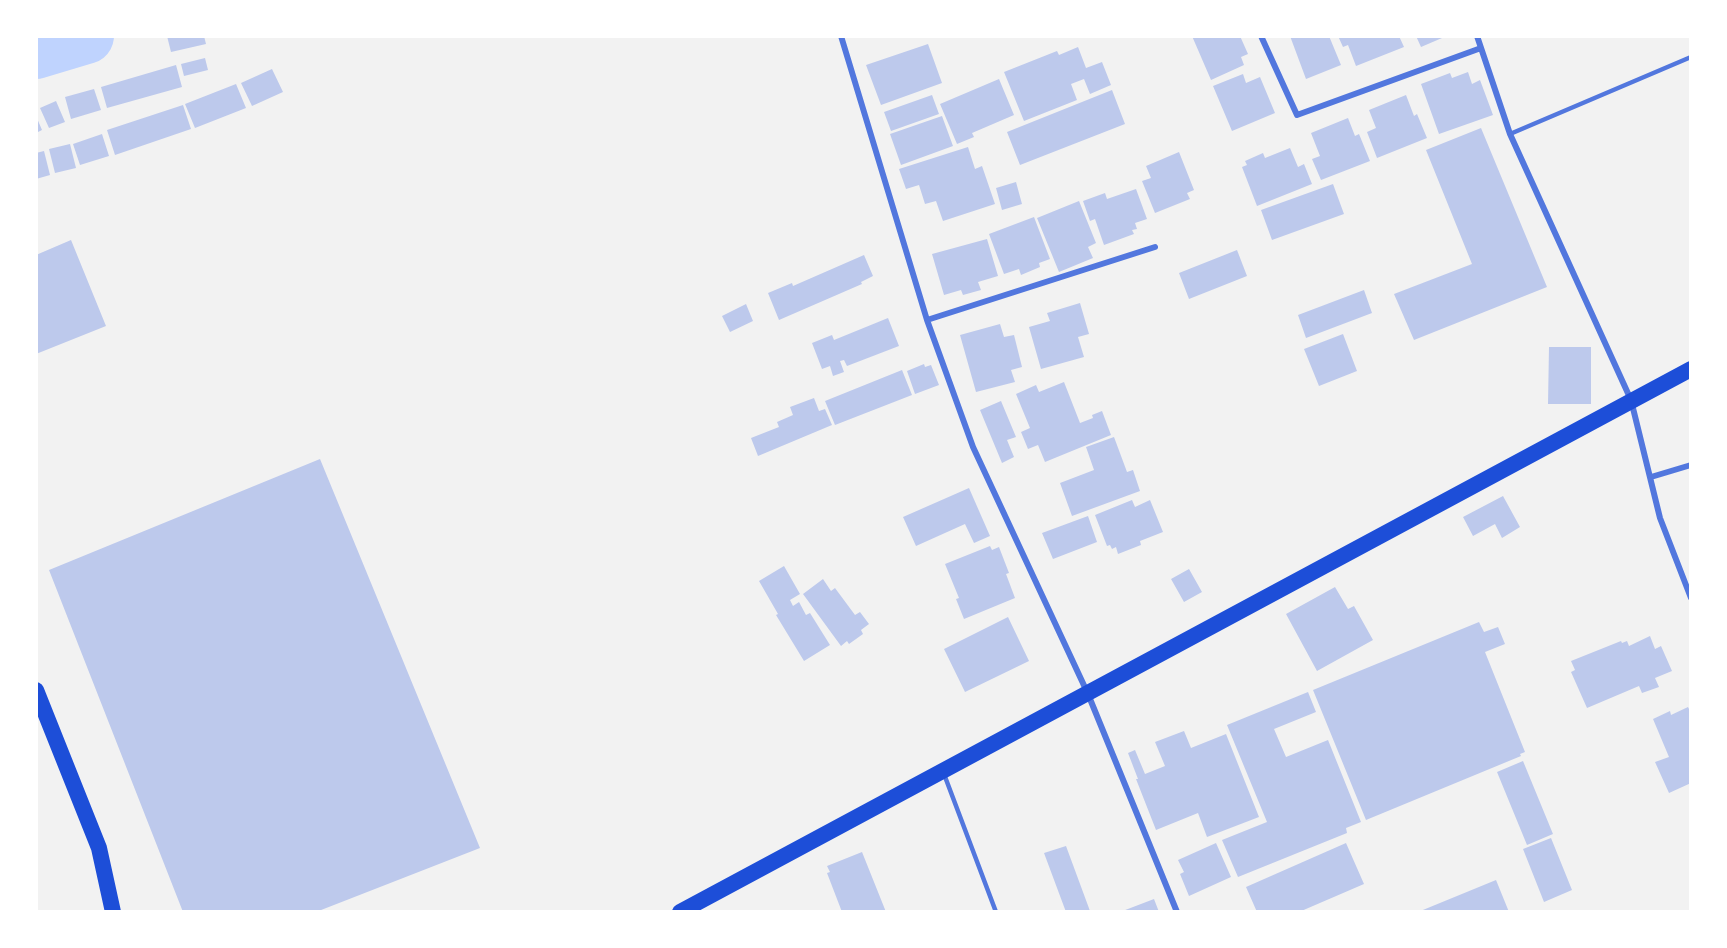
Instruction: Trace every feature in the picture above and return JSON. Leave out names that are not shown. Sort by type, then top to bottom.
[{"type":"highway","points":[[680,912],[1691,369]]},
{"type":"highway","points":[[36,690],[99,848],[112,912]]},
{"type":"street","points":[[841,36],[927,320],[973,447],[1088,694],[1177,912]]},
{"type":"street","points":[[1261,36],[1297,115],[1481,48]]},
{"type":"street","points":[[1477,36],[1510,134],[1631,400],[1660,518],[1691,598]]},
{"type":"street","points":[[927,320],[1155,247]]},
{"type":"street","points":[[1650,477],[1691,465]]},
{"type":"lane","points":[[1510,134],[1691,57]]},
{"type":"lane","points":[[943,771],[996,912]]},
{"type":"building","points":[[167,36],[204,36],[206,44],[171,52]]},
{"type":"building","points":[[1192,36],[1240,36],[1248,54],[1241,57],[1244,65],[1211,80]]},
{"type":"building","points":[[1290,36],[1329,36],[1341,65],[1306,79]]},
{"type":"building","points":[[1338,36],[1399,36],[1404,47],[1356,66],[1348,45],[1343,47]]},
{"type":"building","points":[[1416,36],[1442,36],[1442,38],[1421,47]]},
{"type":"building","points":[[928,44],[942,83],[881,105],[866,65]]},
{"type":"building","points":[[1078,47],[1086,68],[1102,62],[1111,85],[1090,94],[1084,79],[1071,84],[1077,100],[1024,121],[1004,72],[1057,51],[1059,55]]},
{"type":"building","points":[[205,58],[208,70],[184,76],[181,64]]},
{"type":"building","points":[[176,65],[182,87],[107,108],[101,87]]},
{"type":"building","points":[[272,69],[283,92],[252,106],[241,83]]},
{"type":"building","points":[[1468,72],[1472,84],[1480,80],[1493,115],[1439,134],[1421,84],[1450,73],[1452,78]]},
{"type":"building","points":[[1243,74],[1246,83],[1260,77],[1275,113],[1232,131],[1213,86]]},
{"type":"building","points":[[999,79],[1014,115],[972,133],[974,137],[957,144],[940,104]]},
{"type":"building","points":[[236,84],[246,108],[195,128],[185,104]]},
{"type":"building","points":[[94,89],[101,110],[71,119],[65,97]]},
{"type":"building","points":[[1112,90],[1125,124],[1020,165],[1007,132]]},
{"type":"building","points":[[932,95],[939,114],[891,131],[884,112]]},
{"type":"building","points":[[1406,95],[1414,116],[1417,114],[1427,138],[1377,158],[1367,132],[1376,128],[1369,110]]},
{"type":"building","points":[[56,101],[65,122],[49,128],[40,108]]},
{"type":"building","points":[[183,105],[191,129],[115,155],[107,130]]},
{"type":"building","points":[[36,116],[42,130],[36,133]]},
{"type":"building","points":[[942,116],[953,146],[901,165],[890,134]]},
{"type":"building","points":[[1348,118],[1355,136],[1359,134],[1370,161],[1321,180],[1312,159],[1320,156],[1311,133]]},
{"type":"building","points":[[1481,128],[1547,287],[1414,340],[1394,294],[1472,264],[1426,150]]},
{"type":"building","points":[[102,134],[109,156],[80,165],[73,144]]},
{"type":"building","points":[[70,144],[76,168],[55,173],[49,149]]},
{"type":"building","points":[[968,147],[975,169],[982,166],[995,204],[943,221],[936,201],[925,204],[919,185],[906,189],[899,169]]},
{"type":"building","points":[[1290,148],[1298,167],[1304,164],[1312,184],[1257,206],[1242,167],[1247,165],[1245,161],[1263,153],[1265,158]]},
{"type":"building","points":[[44,151],[50,175],[36,179],[36,153]]},
{"type":"building","points":[[1179,152],[1194,190],[1187,193],[1190,199],[1155,213],[1142,181],[1151,178],[1146,166]]},
{"type":"building","points":[[1016,182],[1022,204],[1002,210],[996,188]]},
{"type":"building","points":[[1333,184],[1344,214],[1272,240],[1261,210]]},
{"type":"building","points":[[1136,189],[1147,219],[1135,223],[1137,229],[1132,230],[1134,234],[1104,245],[1095,219],[1090,221],[1083,201],[1105,193],[1107,199]]},
{"type":"building","points":[[1079,201],[1096,243],[1088,247],[1093,258],[1059,272],[1037,218]]},
{"type":"building","points":[[1034,217],[1050,259],[1039,263],[1040,267],[1021,275],[1019,269],[1004,274],[989,234]]},
{"type":"building","points":[[987,239],[998,276],[978,282],[981,290],[963,295],[961,290],[944,295],[932,254]]},
{"type":"building","points":[[71,240],[106,326],[36,354],[36,255]]},
{"type":"building","points":[[1237,250],[1247,276],[1189,299],[1179,273]]},
{"type":"building","points":[[864,255],[873,276],[861,282],[862,284],[779,320],[768,293],[792,283],[793,286]]},
{"type":"building","points":[[1364,290],[1372,313],[1306,338],[1298,315]]},
{"type":"building","points":[[1080,303],[1089,334],[1078,337],[1084,357],[1041,369],[1029,327],[1050,321],[1047,313]]},
{"type":"building","points":[[746,304],[753,321],[730,332],[722,316]]},
{"type":"building","points":[[888,318],[899,346],[847,366],[844,360],[840,361],[844,372],[833,376],[830,366],[822,369],[812,343],[832,335],[834,340]]},
{"type":"building","points":[[1000,324],[1004,337],[1014,335],[1022,367],[1011,370],[1015,382],[976,392],[960,335]]},
{"type":"building","points":[[1343,334],[1357,371],[1319,386],[1304,349]]},
{"type":"building","points":[[1549,347],[1591,347],[1591,404],[1548,404]]},
{"type":"building","points":[[924,364],[925,367],[931,365],[939,385],[915,394],[907,371]]},
{"type":"building","points":[[902,370],[912,395],[835,425],[825,401]]},
{"type":"building","points":[[1064,382],[1080,423],[1093,418],[1092,415],[1102,411],[1111,435],[1045,462],[1038,445],[1028,449],[1021,432],[1030,428],[1016,394],[1036,385],[1039,392]]},
{"type":"building","points":[[814,398],[819,411],[825,409],[832,425],[758,456],[751,438],[779,427],[777,422],[793,415],[790,407]]},
{"type":"building","points":[[1001,401],[1016,437],[1007,440],[1014,457],[1002,463],[980,410]]},
{"type":"building","points":[[1114,437],[1127,472],[1133,470],[1140,491],[1072,516],[1060,483],[1094,470],[1086,447]]},
{"type":"building","points":[[320,459],[480,848],[316,912],[183,912],[49,570]]},
{"type":"building","points":[[969,488],[990,536],[974,543],[965,524],[916,546],[903,517]]},
{"type":"building","points":[[1503,496],[1520,527],[1502,538],[1495,524],[1473,536],[1463,517]]},
{"type":"building","points":[[1132,500],[1135,507],[1150,500],[1163,532],[1140,541],[1141,545],[1118,554],[1116,547],[1112,549],[1110,545],[1107,546],[1095,515]]},
{"type":"building","points":[[1088,516],[1097,542],[1053,559],[1042,533]]},
{"type":"building","points":[[990,546],[992,550],[999,547],[1015,598],[964,619],[956,599],[959,598],[945,564]]},
{"type":"building","points":[[784,566],[800,594],[790,600],[793,606],[799,602],[806,615],[810,613],[830,645],[804,661],[776,615],[778,614],[759,581]]},
{"type":"building","points":[[1189,569],[1202,592],[1184,602],[1171,579]]},
{"type":"building","points":[[823,579],[831,591],[835,588],[855,615],[860,612],[869,624],[861,630],[863,634],[849,644],[847,641],[841,646],[803,594]]},
{"type":"building","points":[[1335,587],[1348,609],[1354,606],[1373,640],[1317,671],[1286,614]]},
{"type":"building","points":[[1008,617],[1029,661],[965,692],[944,649]]},
{"type":"building","points":[[1479,622],[1484,632],[1498,627],[1505,644],[1485,652],[1525,752],[1520,754],[1521,756],[1366,820],[1313,690]]},
{"type":"building","points":[[1650,636],[1655,649],[1661,646],[1672,671],[1655,678],[1659,687],[1642,693],[1639,686],[1587,708],[1571,672],[1575,670],[1571,661],[1621,641],[1622,643],[1627,641],[1629,646]]},
{"type":"building","points":[[1308,692],[1316,712],[1274,729],[1286,757],[1328,740],[1361,822],[1346,828],[1347,833],[1238,877],[1222,840],[1267,822],[1227,725]]},
{"type":"building","points":[[1688,707],[1691,713],[1691,783],[1669,793],[1655,762],[1669,757],[1653,719],[1670,711],[1671,715]]},
{"type":"building","points":[[1184,731],[1191,748],[1226,734],[1259,817],[1207,837],[1198,813],[1156,830],[1128,753],[1135,750],[1145,774],[1165,766],[1155,742]]},
{"type":"building","points":[[1523,761],[1553,834],[1527,845],[1497,772]]},
{"type":"building","points":[[1551,838],[1572,890],[1544,902],[1523,849]]},
{"type":"building","points":[[1216,843],[1231,877],[1189,896],[1180,874],[1184,872],[1178,860]]},
{"type":"building","points":[[1346,843],[1364,884],[1299,912],[1257,912],[1246,887]]},
{"type":"building","points":[[1066,846],[1090,911],[1066,912],[1044,853]]},
{"type":"building","points":[[862,852],[886,912],[842,912],[827,873],[830,872],[827,866]]},
{"type":"building","points":[[1496,880],[1509,912],[1418,912]]},
{"type":"building","points":[[1154,899],[1159,912],[1120,912]]},
{"type":"waterway","points":[[36,51],[86,36]]}]
